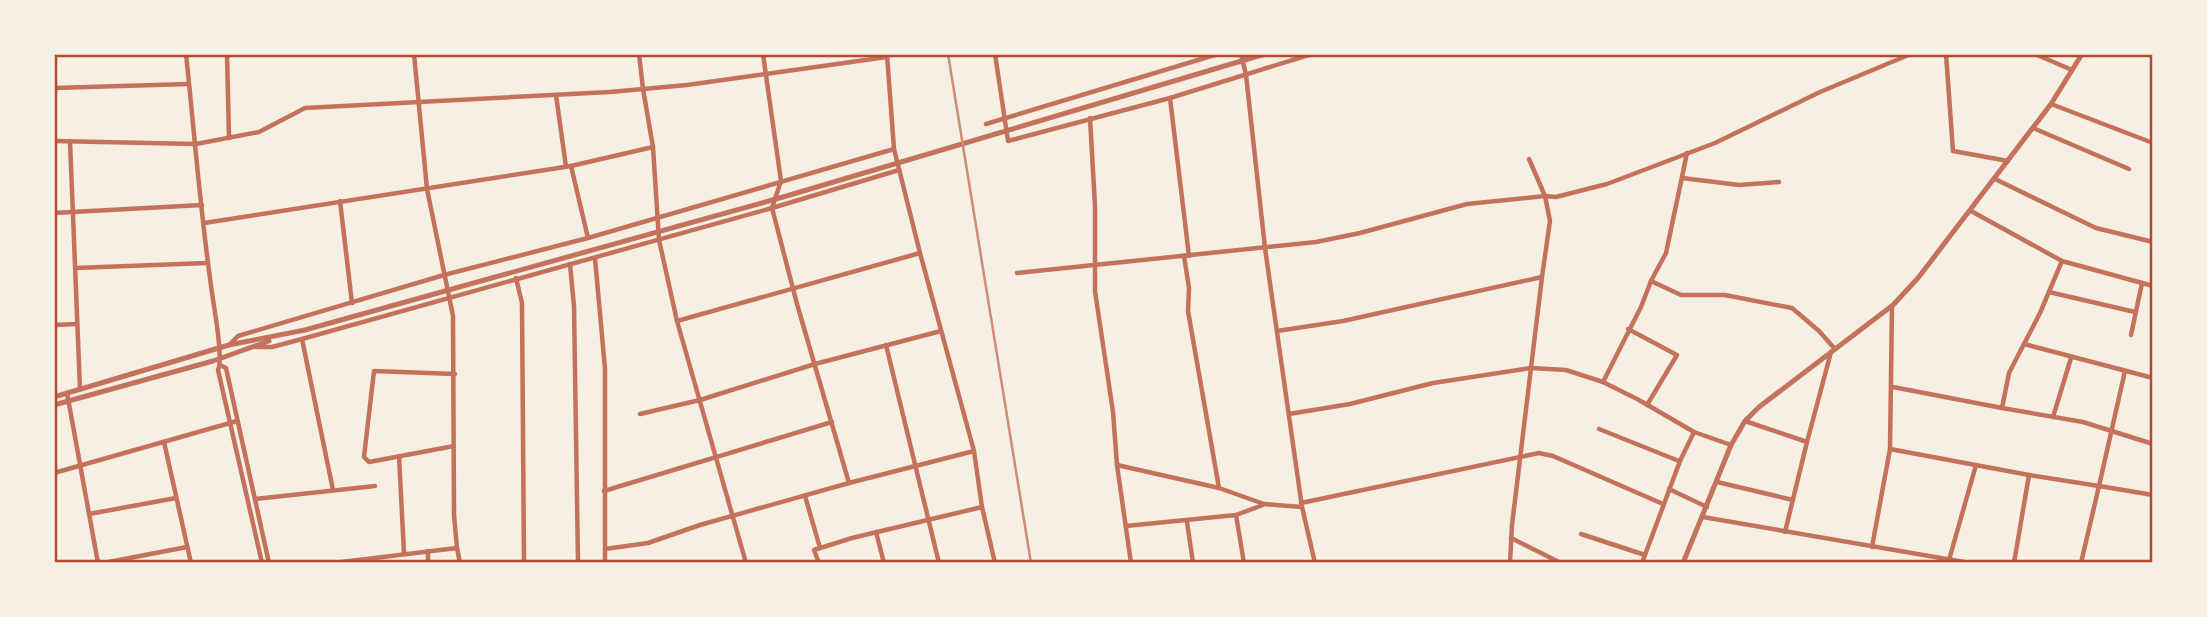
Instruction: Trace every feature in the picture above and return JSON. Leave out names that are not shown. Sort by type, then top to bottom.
[{"type":"street","points":[[186,54],[220,362],[218,370],[262,563]]},
{"type":"street","points":[[227,54],[229,138]]},
{"type":"street","points":[[414,54],[416,101],[427,189],[453,316],[454,515],[460,563]]},
{"type":"street","points":[[639,54],[653,147],[659,240],[677,321],[746,563]]},
{"type":"street","points":[[763,54],[781,181],[772,208],[849,483]]},
{"type":"street","points":[[995,54],[1003,119],[1009,141],[1170,98],[1312,54]]},
{"type":"street","points":[[986,124],[1218,54]]},
{"type":"street","points":[[1241,54],[1247,75],[1265,248],[1301,505],[1315,563]]},
{"type":"street","points":[[54,405],[220,362],[285,335],[783,197],[1265,54]]},
{"type":"street","points":[[1017,273],[1316,242],[1467,204],[1556,197],[1607,184],[1714,143],[1820,92],[1911,54]]},
{"type":"street","points":[[1946,54],[1953,151],[2008,161]]},
{"type":"street","points":[[2035,54],[2072,70]]},
{"type":"street","points":[[1683,563],[1731,445],[1745,421],[1759,407],[1892,305],[1918,278],[2051,104],[2082,54]]},
{"type":"street","points":[[54,141],[196,144],[259,132],[305,108],[643,89],[765,75],[887,56],[894,149],[974,451],[993,562]]},
{"type":"street","points":[[54,88],[189,84]]},
{"type":"street","points":[[556,95],[568,167],[588,238]]},
{"type":"street","points":[[1170,98],[1187,256],[1188,311],[1219,488]]},
{"type":"street","points":[[2051,104],[2153,143]]},
{"type":"street","points":[[1090,118],[1095,206],[1095,291],[1113,412],[1130,563]]},
{"type":"street","points":[[2033,128],[2129,169]]},
{"type":"street","points":[[70,141],[80,389]]},
{"type":"street","points":[[204,223],[568,167],[653,147]]},
{"type":"street","points":[[229,345],[238,336],[444,275],[588,238],[894,149]]},
{"type":"street","points":[[1603,382],[1666,253],[1687,152]]},
{"type":"street","points":[[1510,563],[1550,221],[1545,196],[1530,159]]},
{"type":"street","points":[[252,347],[272,347],[302,339],[899,170]]},
{"type":"street","points":[[1682,178],[1739,185],[1779,182]]},
{"type":"street","points":[[1995,179],[2096,228],[2153,242]]},
{"type":"street","points":[[340,201],[352,303]]},
{"type":"street","points":[[54,213],[202,205]]},
{"type":"street","points":[[1970,211],[2062,261],[2152,286],[2153,279]]},
{"type":"street","points":[[677,321],[920,253]]},
{"type":"street","points":[[595,258],[605,369],[605,563]]},
{"type":"street","points":[[2002,408],[2009,373],[2062,261]]},
{"type":"street","points":[[75,268],[208,263]]},
{"type":"street","points":[[569,264],[574,306],[578,563]]},
{"type":"street","points":[[1277,331],[1343,321],[1542,277]]},
{"type":"street","points":[[516,278],[522,303],[524,563]]},
{"type":"street","points":[[1651,281],[1681,295],[1725,295],[1792,308],[1819,331],[1833,350]]},
{"type":"street","points":[[2131,335],[2142,283]]},
{"type":"street","points":[[2049,292],[2135,312]]},
{"type":"street","points":[[1872,547],[1890,449],[1892,305]]},
{"type":"street","points":[[54,325],[77,324]]},
{"type":"street","points":[[1628,329],[1677,355],[1647,405]]},
{"type":"street","points":[[640,414],[700,400],[815,364],[941,331]]},
{"type":"street","points":[[54,397],[229,345],[285,335]]},
{"type":"street","points":[[302,339],[333,490]]},
{"type":"street","points":[[2024,344],[2153,378]]},
{"type":"street","points":[[886,345],[939,563]]},
{"type":"street","points":[[1785,532],[1833,350]]},
{"type":"street","points":[[2053,416],[2071,358]]},
{"type":"street","points":[[220,362],[226,368],[269,563]]},
{"type":"street","points":[[1289,414],[1350,404],[1433,383],[1531,368],[1566,370],[1603,382],[1694,432],[1731,445]]},
{"type":"street","points":[[454,374],[373,372],[364,458],[369,462],[454,446]]},
{"type":"street","points":[[2081,563],[2126,372]]},
{"type":"street","points":[[1892,387],[2083,422],[2153,444]]},
{"type":"street","points":[[67,393],[79,466],[101,563],[187,547]]},
{"type":"street","points":[[54,473],[237,421]]},
{"type":"street","points":[[1745,421],[1807,442]]},
{"type":"street","points":[[604,491],[832,422]]},
{"type":"street","points":[[1599,429],[1680,461]]},
{"type":"street","points":[[1642,563],[1680,461],[1694,432]]},
{"type":"street","points":[[164,442],[191,563]]},
{"type":"street","points":[[1890,449],[2153,495]]},
{"type":"street","points":[[605,549],[648,543],[732,516],[974,451]]},
{"type":"street","points":[[1126,526],[1236,515],[1264,505],[1301,505],[1539,453],[1553,456],[1663,504]]},
{"type":"street","points":[[399,456],[404,554]]},
{"type":"street","points":[[1117,464],[1219,488],[1264,505]]},
{"type":"street","points":[[1949,560],[1976,465]]},
{"type":"street","points":[[2014,563],[2029,475]]},
{"type":"street","points":[[1717,482],[1793,500]]},
{"type":"street","points":[[255,499],[374,486]]},
{"type":"street","points":[[1669,489],[1707,507]]},
{"type":"street","points":[[804,496],[820,548]]},
{"type":"street","points":[[89,514],[176,498]]},
{"type":"street","points":[[819,563],[814,550],[930,518],[982,507]]},
{"type":"street","points":[[1236,515],[1244,563]]},
{"type":"street","points":[[1703,517],[1970,563]]},
{"type":"street","points":[[1187,522],[1193,563]]},
{"type":"street","points":[[876,532],[884,563]]},
{"type":"street","points":[[1581,534],[1645,555]]},
{"type":"street","points":[[1511,538],[1561,563]]},
{"type":"street","points":[[333,563],[457,548]]},
{"type":"street","points":[[428,551],[428,563]]},
{"type":"street","points":[[2151,563],[2153,556]]},
{"type":"railway","points":[[948,54],[1031,563]]}]
